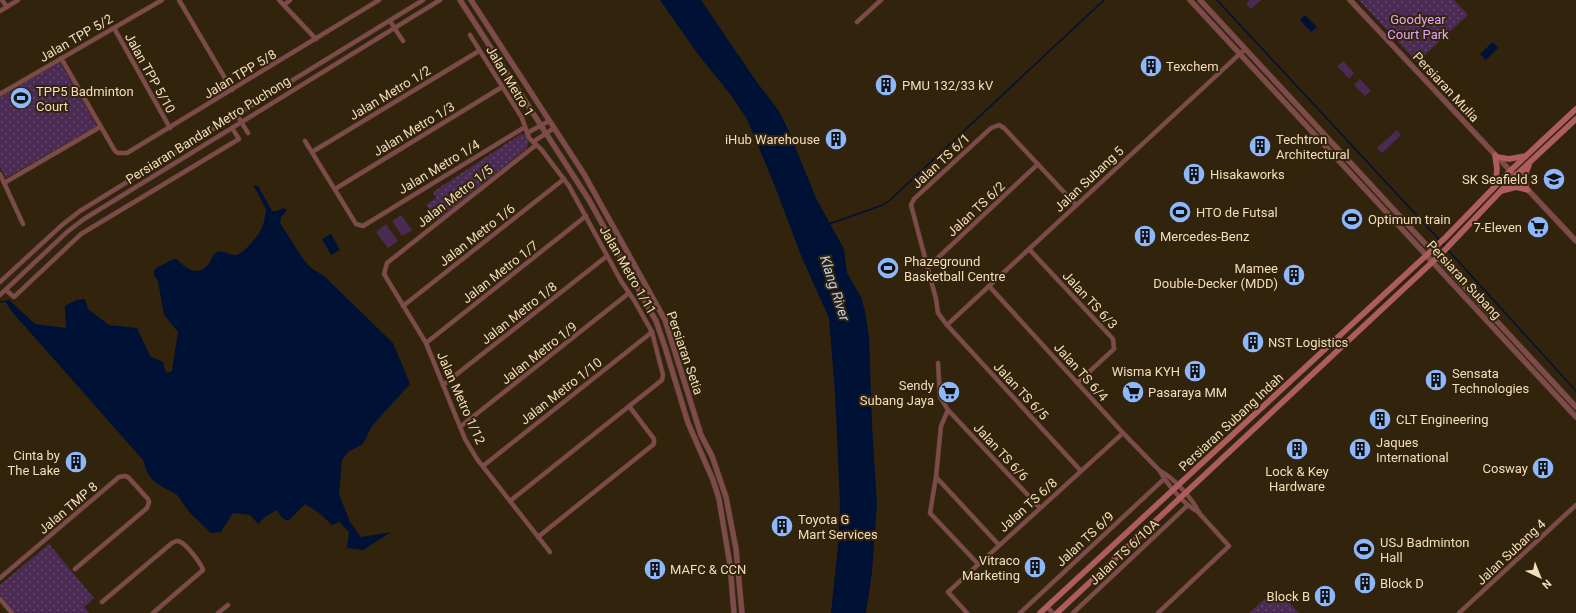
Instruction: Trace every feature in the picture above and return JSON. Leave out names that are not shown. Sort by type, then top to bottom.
[{"type":"main road","points":[[1495,186],[1576,109]]},
{"type":"main road","name":"Persiaran Subang Indah","points":[[1057,613],[1438,258],[1499,192],[1532,159],[1576,119]]},
{"type":"main road","points":[[1495,186],[1498,169],[1496,156],[1509,159],[1526,156]]},
{"type":"main road","points":[[1499,192],[1516,188],[1527,189],[1525,175],[1532,159]]},
{"type":"main road","name":"Persiaran Subang Indah","points":[[1040,613],[1434,249],[1495,186]]},
{"type":"street","points":[[2,0],[7,7]]},
{"type":"street","points":[[0,11],[18,0]]},
{"type":"street","name":"Jalan TPP 5/2","points":[[0,94],[162,0]]},
{"type":"street","points":[[179,0],[232,90]]},
{"type":"street","points":[[279,0],[316,39]]},
{"type":"street","points":[[284,5],[290,0]]},
{"type":"street","points":[[367,0],[372,5]]},
{"type":"street","name":"Jalan TPP 5/8","points":[[100,127],[118,153],[127,154],[379,0]]},
{"type":"street","name":"Persiaran Bandar Metro Puchong","points":[[0,282],[70,218],[423,0]]},
{"type":"street","name":"Persiaran Bandar Metro Puchong","points":[[0,295],[75,225],[440,0]]},
{"type":"street","name":"Persiaran Setia","points":[[460,0],[539,128],[589,200],[656,321],[688,423],[713,480],[719,499],[730,565],[734,613]]},
{"type":"street","name":"Persiaran Setia","points":[[471,0],[584,174],[665,320],[701,436],[712,456],[726,497],[736,549],[742,613]]},
{"type":"street","points":[[857,22],[881,0]]},
{"type":"street","name":"Persiaran Subang","points":[[1190,0],[1576,417]]},
{"type":"street","name":"Persiaran Subang","points":[[1200,0],[1434,249],[1438,258],[1576,407]]},
{"type":"street","name":"Persiaran Mulia","points":[[1350,0],[1576,241]]},
{"type":"street","points":[[390,21],[403,41]]},
{"type":"street","name":"Jalan TPP 5/10","points":[[114,28],[170,128]]},
{"type":"street","name":"Jalan Metro 1","points":[[470,36],[522,118],[529,138]]},
{"type":"street","name":"Jalan Subang 5","points":[[947,325],[1245,49]]},
{"type":"street","name":"Jalan Metro 1/2","points":[[312,152],[479,51]]},
{"type":"street","points":[[4,183],[100,127],[61,58]]},
{"type":"street","name":"Jalan Metro 1/3","points":[[335,189],[502,87]]},
{"type":"street","points":[[237,115],[248,133]]},
{"type":"street","points":[[527,133],[549,122]]},
{"type":"street","name":"Jalan TS 6/1","points":[[947,325],[938,313],[936,299],[911,205],[914,199],[991,128],[999,125],[1004,128],[1076,204]]},
{"type":"street","name":"Jalan Metro 1/4","points":[[335,189],[356,224],[363,226],[525,127]]},
{"type":"street","points":[[6,290],[14,297],[81,234],[239,139],[232,128]]},
{"type":"street","name":"Jalan Metro 1/5","points":[[387,263],[554,128]]},
{"type":"street","name":"Jalan Metro 1/11","points":[[510,500],[662,380],[663,375],[652,332],[634,300],[564,179],[541,149],[529,138]]},
{"type":"street","points":[[305,140],[335,189]]},
{"type":"street","name":"Jalan TS 6/2","points":[[928,268],[1038,164]]},
{"type":"street","points":[[0,174],[23,224]]},
{"type":"street","name":"Jalan Metro 1/6","points":[[403,306],[564,179]]},
{"type":"street","name":"Jalan Metro 1/7","points":[[426,343],[586,216]]},
{"type":"street","name":"Jalan TS 6/3","points":[[1029,248],[1112,339],[1114,349],[1077,383]]},
{"type":"street","name":"Jalan Metro 1/8","points":[[443,385],[608,256]]},
{"type":"street","name":"Jalan Metro 1/12","points":[[387,263],[384,274],[426,343],[465,439],[483,466],[550,552]]},
{"type":"street","name":"Jalan TS 6/4","points":[[989,286],[1123,433],[1160,470],[1167,475],[1182,495]]},
{"type":"street","name":"Jalan Metro 1/9","points":[[460,427],[629,293]]},
{"type":"street","name":"Jalan TS 6/5","points":[[947,325],[1080,471]]},
{"type":"street","name":"Jalan Metro 1/10","points":[[483,466],[652,332]]},
{"type":"street","name":"Jalan TS 6/6","points":[[938,363],[940,397],[948,410],[1040,508]]},
{"type":"street","points":[[538,537],[654,444],[654,439],[628,406]]},
{"type":"street","points":[[948,410],[941,426],[936,477],[930,512],[978,564]]},
{"type":"street","name":"Jalan TS 6/8","points":[[967,613],[948,592],[1123,433]]},
{"type":"street","name":"Jalan TS 6/4","points":[[1160,470],[1164,479],[1176,488]]},
{"type":"street","name":"Jalan TMP 8","points":[[0,578],[119,477],[125,476],[131,478],[148,499],[149,505],[145,511],[75,569]]},
{"type":"street","points":[[936,477],[999,545]]},
{"type":"street","name":"Jalan TS 6/9","points":[[1020,613],[1164,479]]},
{"type":"street","points":[[1182,495],[1192,510],[1199,513]]},
{"type":"street","points":[[1158,613],[1229,546],[1199,513],[1197,507],[1182,495]]},
{"type":"street","name":"Jalan TS 6/10A","points":[[1073,613],[1188,505]]},
{"type":"street","name":"Jalan Subang 4","points":[[1459,613],[1576,505]]},
{"type":"street","points":[[102,602],[172,543],[179,541],[201,565],[203,570],[153,613]]},
{"type":"street","points":[[0,599],[12,613]]},
{"type":"street","points":[[218,613],[228,605]]},
{"type":"street","points":[[1047,607],[1053,613]]},
{"type":"green space","points":[[1250,0],[1261,0],[1251,9],[1246,4]]},
{"type":"green space","name":"Goodyear Court Park","points":[[1359,0],[1454,0],[1468,15],[1417,62]]},
{"type":"green space","points":[[1401,7],[1409,15],[1404,20],[1396,12]]},
{"type":"green space","points":[[1431,13],[1436,18],[1426,27],[1421,22]]},
{"type":"green space","points":[[1343,61],[1354,73],[1349,79],[1337,66]]},
{"type":"green space","points":[[60,62],[97,126],[6,178],[0,167],[0,97]]},
{"type":"green space","points":[[1360,79],[1371,91],[1365,96],[1354,85]]},
{"type":"green space","name":"TPP5 Badminton Court","points":[[23,93],[27,98],[18,103],[15,98]]},
{"type":"green space","points":[[1397,130],[1401,135],[1382,153],[1377,148]]},
{"type":"green space","points":[[521,134],[524,134],[528,139],[526,149],[438,219],[426,205],[436,198],[433,192]]},
{"type":"green space","points":[[401,215],[412,230],[402,236],[392,221]]},
{"type":"green space","points":[[386,224],[398,241],[388,248],[376,232]]},
{"type":"green space","points":[[49,544],[94,598],[84,607],[89,613],[15,613],[0,595],[0,585]]},
{"type":"green space","points":[[1276,589],[1299,613],[1249,613]]},
{"type":"water","name":"Klang River","points":[[660,0],[701,0],[756,81],[779,111],[788,129],[816,198],[844,249],[847,273],[861,297],[869,337],[877,504],[872,572],[866,613],[831,613],[838,545],[840,504],[835,393],[829,318],[802,258],[747,119],[730,94],[697,53]]},
{"type":"water","points":[[1305,15],[1317,27],[1311,32],[1300,20]]},
{"type":"water","points":[[1493,42],[1498,48],[1486,60],[1480,54]]},
{"type":"water","points":[[253,185],[258,186],[272,211],[277,211],[284,208],[287,210],[281,217],[280,223],[304,260],[311,268],[324,276],[393,343],[410,384],[372,426],[363,444],[348,452],[342,460],[339,494],[350,522],[361,537],[391,532],[363,550],[347,548],[349,532],[339,522],[332,525],[319,513],[305,504],[288,521],[282,518],[277,510],[265,517],[258,524],[250,515],[233,513],[221,532],[211,533],[190,513],[177,495],[159,485],[151,478],[147,472],[143,460],[13,313],[6,303],[8,299],[35,324],[66,328],[65,306],[76,300],[85,299],[88,309],[109,325],[137,328],[150,356],[163,362],[166,373],[172,371],[178,332],[164,315],[158,281],[154,275],[154,271],[156,268],[174,259],[177,259],[193,271],[202,270],[217,252],[235,255],[246,249],[261,230],[264,223],[266,209]]},
{"type":"water","points":[[331,234],[340,250],[331,255],[322,239]]},
{"type":"waterway","points":[[829,224],[883,205],[890,200],[1104,0]]},
{"type":"waterway","points":[[1217,0],[1446,247]]},
{"type":"waterway","points":[[1448,250],[1576,391]]},
{"type":"waterway","points":[[0,302],[7,301]]},
{"type":"place","name":"Texchem","points":[[1151,66]]},
{"type":"place","name":"PMU 132/33 kV","points":[[886,85]]},
{"type":"place","name":"TPP5 Badminton Court","points":[[21,98]]},
{"type":"place","name":"iHub Warehouse","points":[[836,139]]},
{"type":"place","name":"Techtron Architectural","points":[[1260,146]]},
{"type":"place","name":"Hisakaworks","points":[[1194,174]]},
{"type":"place","name":"SK Seafield 3","points":[[1554,179]]},
{"type":"place","name":"HTO de Futsal","points":[[1180,212]]},
{"type":"place","name":"Optimum train","points":[[1352,219]]},
{"type":"place","name":"7-Eleven","points":[[1538,227]]},
{"type":"place","name":"Mercedes-Benz","points":[[1145,236]]},
{"type":"place","name":"Phazeground Basketball Centre","points":[[888,268]]},
{"type":"place","name":"Mamee Double-Decker (MDD)","points":[[1294,275]]},
{"type":"place","name":"NST Logistics","points":[[1253,342]]},
{"type":"place","name":"Wisma KYH","points":[[1195,371]]},
{"type":"place","name":"Sensata Technologies","points":[[1436,380]]},
{"type":"place","name":"Sendy Subang Jaya","points":[[949,392]]},
{"type":"place","name":"Pasaraya MM","points":[[1133,392]]},
{"type":"place","name":"CLT Engineering","points":[[1380,419]]},
{"type":"place","name":"Lock & Key Hardware","points":[[1297,449]]},
{"type":"place","name":"Jaques International","points":[[1360,449]]},
{"type":"place","name":"Cinta by The Lake","points":[[76,462]]},
{"type":"place","name":"Cosway","points":[[1543,468]]},
{"type":"place","name":"Toyota G Mart Services","points":[[782,526]]},
{"type":"place","name":"USJ Badminton Hall","points":[[1364,549]]},
{"type":"place","name":"Vitraco Marketing","points":[[1035,567]]},
{"type":"place","name":"MAFC & CCN","points":[[655,569]]},
{"type":"place","name":"Block D","points":[[1365,583]]},
{"type":"place","name":"Block B","points":[[1325,596]]}]
